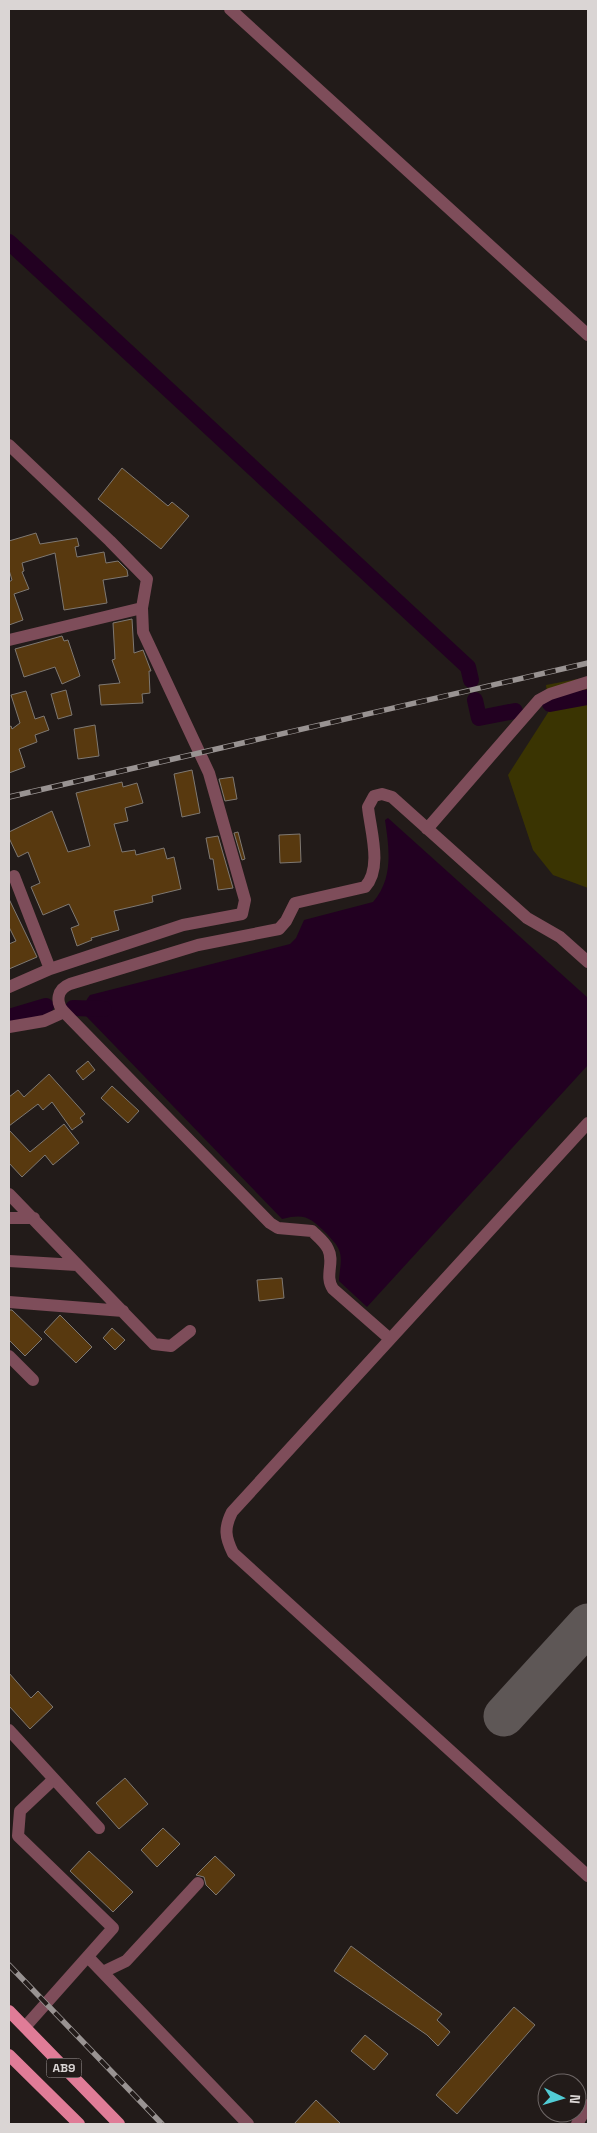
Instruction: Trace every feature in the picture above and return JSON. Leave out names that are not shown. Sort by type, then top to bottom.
[{"type":"main road","name":"AB9","points":[[9,2011],[119,2124]]},
{"type":"main road","name":"AB9","points":[[9,2055],[79,2124]]},
{"type":"street","points":[[230,9],[588,335]]},
{"type":"street","points":[[9,445],[110,541],[146,579],[142,608],[143,632],[209,773],[245,900],[242,914],[182,925],[50,969],[9,987]]},
{"type":"street","points":[[9,640],[142,608]]},
{"type":"street","points":[[427,829],[539,700],[550,694],[588,682]]},
{"type":"street","points":[[390,1339],[333,1289],[328,1278],[330,1256],[328,1248],[312,1231],[278,1228],[270,1223],[60,1008],[58,997],[66,986],[198,945],[279,929],[286,921],[295,903],[365,887],[370,880],[376,856],[368,807],[374,796],[382,794],[392,797],[527,918],[560,936],[588,962]]},
{"type":"street","points":[[14,876],[50,969]]},
{"type":"street","points":[[9,1027],[44,1021],[64,1012]]},
{"type":"street","points":[[588,1123],[232,1512],[225,1532],[233,1553],[588,1876]]},
{"type":"street","points":[[9,1194],[154,1344],[171,1346],[190,1331]]},
{"type":"street","points":[[9,1218],[34,1218]]},
{"type":"street","points":[[9,1262],[76,1265]]},
{"type":"street","points":[[9,1302],[123,1311]]},
{"type":"street","points":[[9,1356],[33,1380]]},
{"type":"street","points":[[9,1730],[99,1828]]},
{"type":"street","points":[[25,2027],[113,1928],[18,1836],[20,1811],[54,1779]]},
{"type":"street","points":[[103,1972],[126,1961],[198,1883]]},
{"type":"street","points":[[88,1957],[248,2124]]},
{"type":"street","points":[[577,2124],[588,2105]]},
{"type":"shaded area","points":[[588,677],[588,888],[553,875],[533,850],[508,775],[549,711],[546,685]]},
{"type":"shaded area","points":[[388,818],[588,998],[588,1065],[367,1307],[339,1281],[340,1254],[337,1246],[327,1234],[307,1218],[290,1217],[282,1219],[86,1016],[85,1007],[90,995],[290,944],[296,938],[304,920],[373,902],[380,893],[387,873],[388,841],[385,820]]},
{"type":"building","points":[[122,468],[168,506],[172,502],[189,516],[161,549],[98,499]]},
{"type":"building","points":[[36,533],[40,544],[77,538],[79,546],[75,547],[77,557],[104,552],[106,563],[118,561],[127,570],[128,576],[103,580],[107,603],[64,610],[55,553],[22,563],[24,571],[22,572],[29,589],[14,594],[23,620],[9,625],[9,582],[12,580],[9,570],[9,541]]},
{"type":"building","points":[[132,619],[134,653],[143,650],[151,671],[149,671],[150,693],[142,694],[143,703],[101,705],[99,685],[120,683],[112,660],[115,659],[113,623]]},
{"type":"building","points":[[62,636],[64,641],[68,640],[80,676],[62,684],[55,667],[24,677],[15,649]]},
{"type":"building","points":[[66,690],[72,715],[58,719],[51,694]]},
{"type":"building","points":[[26,691],[35,719],[44,716],[49,730],[35,735],[37,742],[19,749],[25,767],[9,773],[9,727],[11,726],[12,729],[20,723],[11,695]]},
{"type":"building","points":[[95,725],[99,756],[78,759],[74,729]]},
{"type":"building","points":[[192,770],[200,813],[182,817],[174,774]]},
{"type":"building","points":[[233,777],[237,799],[225,801],[219,779]]},
{"type":"building","points":[[122,782],[123,787],[137,783],[143,803],[125,808],[128,821],[114,824],[122,852],[135,850],[136,855],[164,848],[167,859],[174,857],[181,889],[152,896],[153,902],[114,911],[119,930],[91,938],[92,940],[77,946],[71,928],[79,925],[69,904],[43,915],[31,887],[40,883],[28,852],[18,857],[9,838],[9,832],[52,811],[68,852],[90,846],[76,793]]},
{"type":"building","points":[[238,832],[245,859],[242,860],[234,833]]},
{"type":"building","points":[[300,834],[301,862],[280,863],[279,835]]},
{"type":"building","points":[[218,836],[233,888],[218,890],[213,859],[210,859],[206,838]]},
{"type":"building","points":[[9,899],[37,957],[9,969],[9,944],[16,941],[9,927]]},
{"type":"building","points":[[88,1061],[95,1070],[83,1080],[76,1071]]},
{"type":"building","points":[[49,1074],[85,1114],[80,1118],[83,1122],[72,1130],[52,1102],[43,1110],[38,1104],[9,1126],[9,1097],[18,1090],[24,1097]]},
{"type":"building","points":[[112,1086],[139,1111],[128,1123],[101,1098]]},
{"type":"building","points":[[64,1124],[79,1143],[53,1165],[45,1155],[22,1177],[9,1163],[9,1130],[30,1152]]},
{"type":"building","points":[[282,1278],[284,1298],[259,1301],[257,1280]]},
{"type":"building","points":[[9,1310],[12,1310],[42,1339],[25,1356],[9,1340]]},
{"type":"building","points":[[60,1315],[92,1347],[76,1363],[44,1332]]},
{"type":"building","points":[[112,1328],[125,1340],[115,1350],[103,1338]]},
{"type":"building","points":[[9,1673],[31,1698],[38,1691],[53,1707],[30,1729],[9,1706]]},
{"type":"building","points":[[125,1778],[148,1804],[119,1829],[96,1803]]},
{"type":"building","points":[[163,1828],[180,1844],[157,1867],[141,1850]]},
{"type":"building","points":[[89,1851],[133,1892],[113,1912],[70,1871]]},
{"type":"building","points":[[215,1856],[235,1875],[216,1895],[206,1885],[204,1877],[196,1875]]},
{"type":"building","points":[[351,1946],[442,2014],[437,2020],[450,2032],[438,2046],[427,2035],[334,1971]]},
{"type":"building","points":[[514,2007],[535,2025],[457,2114],[436,2095]]},
{"type":"building","points":[[365,2035],[388,2054],[374,2070],[351,2051]]},
{"type":"building","points":[[316,2100],[341,2124],[294,2124]]},
{"type":"waterway","points":[[9,242],[468,667],[471,680]]},
{"type":"waterway","points":[[550,704],[588,697]]},
{"type":"waterway","points":[[475,700],[479,718],[515,711]]},
{"type":"waterway","points":[[9,1017],[46,1006]]},
{"type":"waterway","points":[[73,1008],[104,1009]]},
{"type":"taxiway","points":[[504,1716],[588,1624]]},
{"type":"railway","points":[[9,797],[588,663]]},
{"type":"railway","points":[[9,1965],[162,2124]]}]
